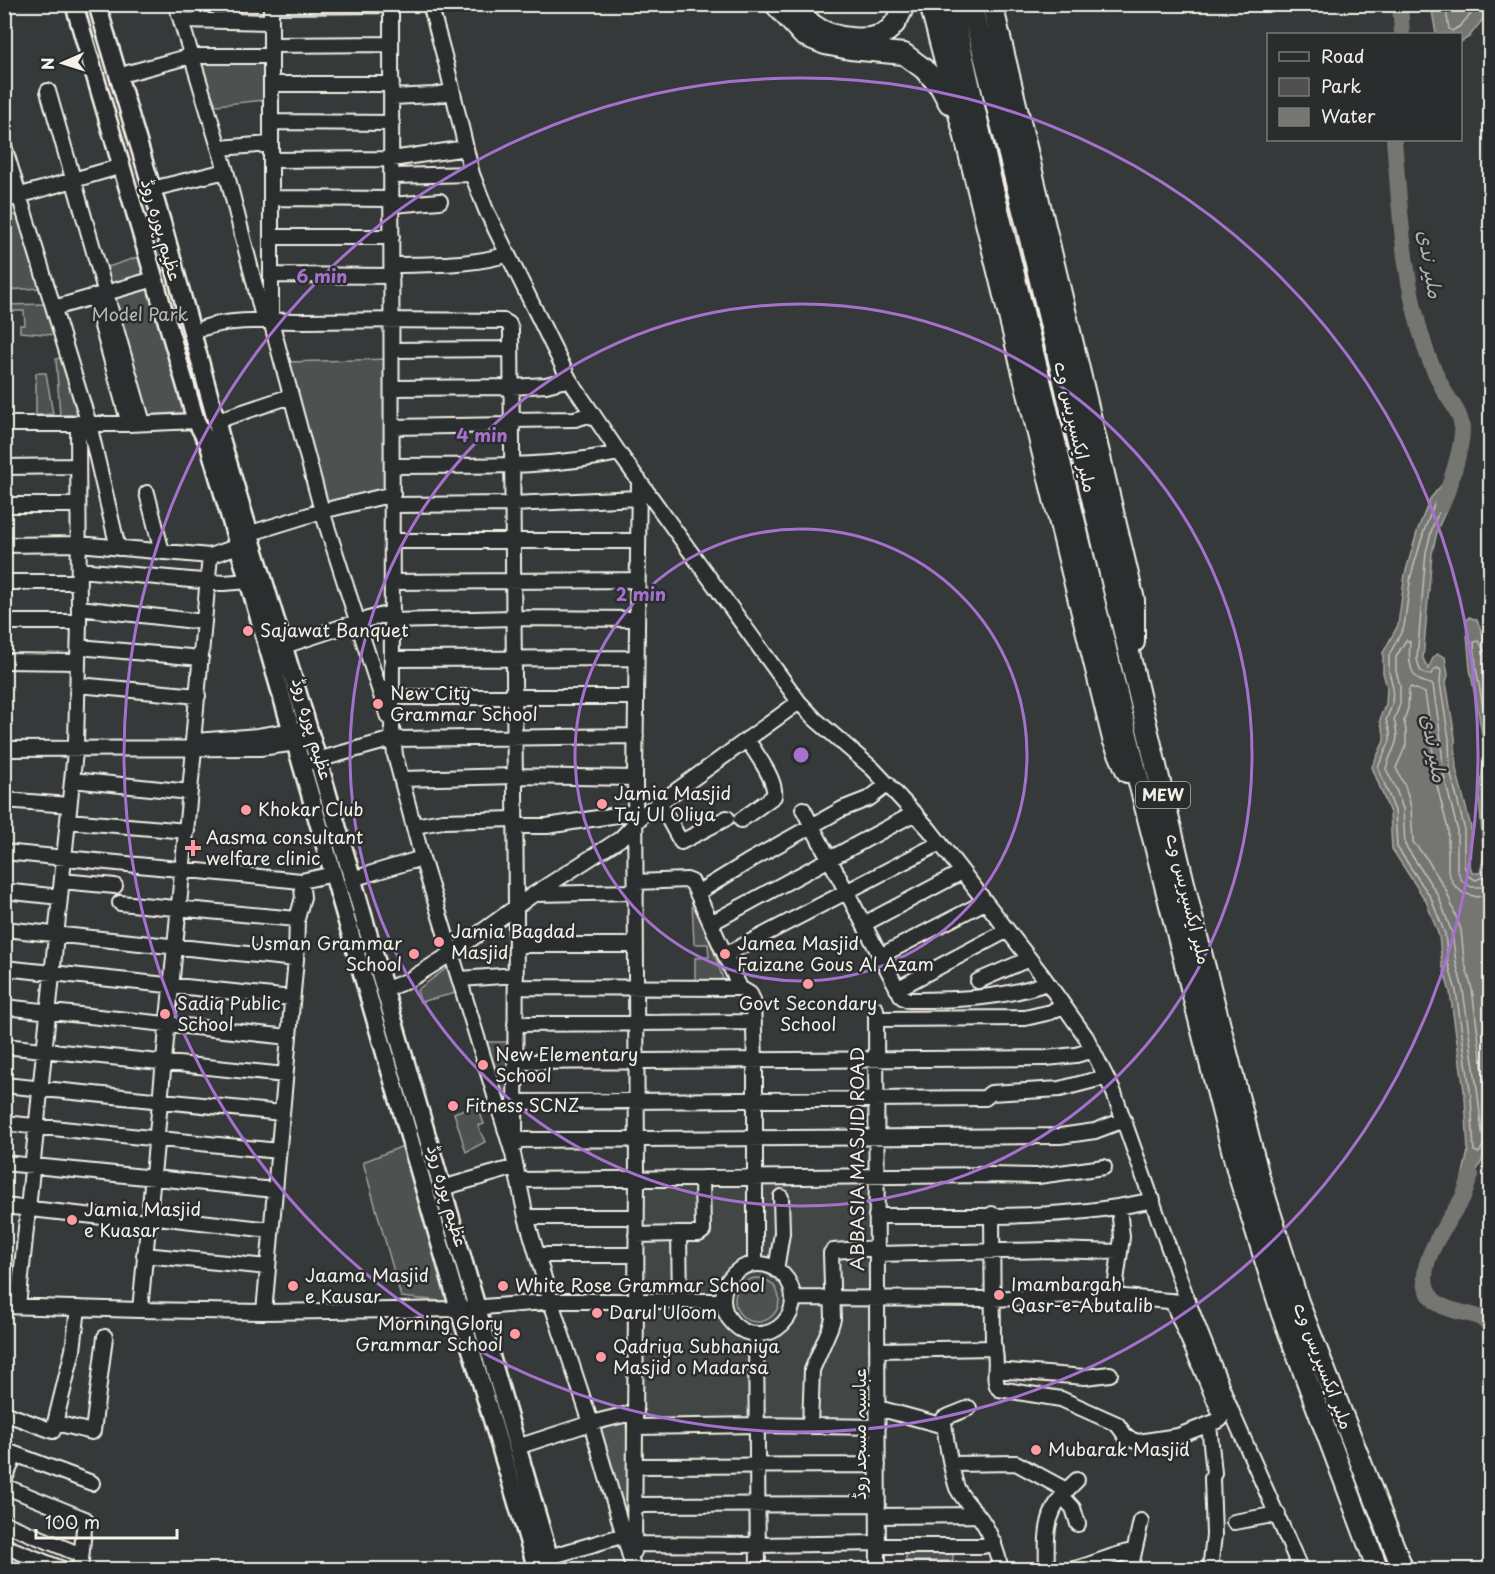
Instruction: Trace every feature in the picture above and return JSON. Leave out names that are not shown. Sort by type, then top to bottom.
[{"type":"highway","points":[[775,4],[803,34],[825,44],[850,49],[904,54],[924,69],[940,86],[964,133]]},
{"type":"highway","points":[[793,4],[814,26],[848,38],[867,38],[888,31],[901,15],[904,4]]},
{"type":"highway","points":[[930,4],[964,133],[1113,739],[1152,830]]},
{"type":"highway","name":"ملیر ایکسپریس وے","points":[[951,4],[990,177],[1245,1194],[1282,1314],[1378,1569]]},
{"type":"highway","name":"ملیر ایکسپریس وے","points":[[971,4],[1030,238],[1194,925],[1259,1177],[1298,1302],[1403,1569]]},
{"type":"highway","points":[[992,4],[1134,600],[1134,674]]},
{"type":"main road","name":"عظیم پورہ روڈ","points":[[74,4],[122,166],[209,415],[238,546],[249,581],[352,879],[551,1563]]},
{"type":"main road","points":[[83,4],[209,415]]},
{"type":"main road","points":[[97,4],[209,415]]},
{"type":"main road","name":"عظیم پورہ روڈ","points":[[107,4],[203,328],[209,415],[216,443],[251,533],[284,646],[302,736]]},
{"type":"main road","name":"عظیم پورہ روڈ","points":[[310,762],[334,874],[459,1309],[537,1569]]},
{"type":"street","points":[[176,4],[226,171],[267,321],[291,396],[322,511],[392,734],[422,858],[516,1160],[526,1217],[551,1302],[629,1540],[634,1568]]},
{"type":"street","points":[[200,4],[201,20]]},
{"type":"street","points":[[232,4],[232,21]]},
{"type":"street","points":[[430,4],[472,174],[486,210],[569,379],[619,453],[799,702],[815,719],[873,769],[915,813],[1029,958],[1093,1050],[1124,1120],[1188,1302],[1233,1415],[1302,1569]]},
{"type":"street","points":[[267,321],[271,274],[272,198],[271,5],[391,5],[392,734]]},
{"type":"street","points":[[181,20],[271,22]]},
{"type":"street","points":[[128,73],[191,56],[391,44]]},
{"type":"street","points":[[271,84],[434,95],[452,92]]},
{"type":"street","points":[[48,91],[74,180],[100,295],[136,424]]},
{"type":"street","points":[[271,122],[392,123]]},
{"type":"street","points":[[219,147],[272,144]]},
{"type":"street","points":[[4,146],[54,308],[83,424],[118,548]]},
{"type":"street","points":[[272,160],[392,159],[466,148]]},
{"type":"street","points":[[4,201],[122,166]]},
{"type":"street","points":[[160,187],[226,171]]},
{"type":"street","points":[[392,176],[472,174]]},
{"type":"street","points":[[272,198],[392,202],[440,201]]},
{"type":"street","points":[[271,237],[392,237]]},
{"type":"street","points":[[271,274],[392,271],[489,260],[508,254]]},
{"type":"street","points":[[54,308],[151,280]]},
{"type":"street","points":[[203,328],[213,324],[267,321],[393,320],[504,321],[511,330],[516,1160]]},
{"type":"street","points":[[393,350],[511,349]]},
{"type":"street","points":[[393,388],[512,387],[546,385],[569,379]]},
{"type":"street","points":[[4,424],[136,424],[209,415],[291,396]]},
{"type":"street","points":[[393,427],[575,419],[592,414]]},
{"type":"street","points":[[83,424],[78,466],[79,647],[76,745],[28,1208],[11,1306],[264,1312],[459,1309],[551,1302],[723,1300]]},
{"type":"street","points":[[393,466],[513,464],[585,459],[619,453]]},
{"type":"street","points":[[4,467],[78,466]]},
{"type":"street","points":[[629,1540],[635,1505],[636,1466],[635,778],[639,480]]},
{"type":"street","points":[[147,493],[162,552]]},
{"type":"street","points":[[251,533],[322,511],[393,499],[513,504],[638,498]]},
{"type":"street","points":[[4,505],[78,505]]},
{"type":"street","points":[[392,541],[638,541]]},
{"type":"street","points":[[4,545],[79,544],[210,556],[238,546]]},
{"type":"street","points":[[140,1310],[187,831],[210,556]]},
{"type":"street","points":[[4,582],[79,576],[224,583],[249,581]]},
{"type":"street","points":[[392,582],[637,580]]},
{"type":"street","points":[[4,622],[79,615],[204,622]]},
{"type":"street","points":[[284,646],[357,622],[391,617],[637,619]]},
{"type":"street","points":[[79,647],[201,658]]},
{"type":"street","points":[[392,659],[636,658]]},
{"type":"street","points":[[4,661],[78,662]]},
{"type":"street","points":[[78,686],[198,696]]},
{"type":"street","points":[[392,697],[636,697]]},
{"type":"street","points":[[384,990],[409,980],[452,953],[516,906],[620,839],[636,817],[799,702]]},
{"type":"street","points":[[310,762],[392,734],[636,736]]},
{"type":"street","points":[[4,742],[260,748],[302,736]]},
{"type":"street","points":[[659,802],[681,842],[734,819],[774,796],[773,782],[747,739]]},
{"type":"street","points":[[4,749],[76,745]]},
{"type":"street","points":[[402,779],[514,776],[635,778]]},
{"type":"street","points":[[72,780],[190,792]]},
{"type":"street","points":[[697,893],[842,809],[870,798],[888,784]]},
{"type":"street","points":[[4,800],[69,805]]},
{"type":"street","points":[[803,810],[902,997],[908,1000],[962,999],[1013,994],[1047,983]]},
{"type":"street","points":[[711,923],[915,813]]},
{"type":"street","points":[[414,826],[443,821],[547,826],[636,817]]},
{"type":"street","points":[[68,821],[187,831]]},
{"type":"street","points":[[725,955],[940,843]]},
{"type":"street","points":[[4,852],[301,882],[334,874]]},
{"type":"street","points":[[352,879],[422,858]]},
{"type":"street","points":[[864,924],[962,872]]},
{"type":"street","points":[[534,894],[636,887],[687,880],[692,882],[740,988]]},
{"type":"street","points":[[62,881],[115,886]]},
{"type":"street","points":[[264,1312],[296,959],[297,919],[303,897],[301,882]]},
{"type":"street","points":[[4,891],[60,897]]},
{"type":"street","points":[[880,956],[985,902]]},
{"type":"street","points":[[120,903],[297,919]]},
{"type":"street","points":[[4,930],[296,959]]},
{"type":"street","points":[[897,989],[1006,931]]},
{"type":"street","points":[[516,945],[636,945]]},
{"type":"street","points":[[978,981],[1029,958]]},
{"type":"street","points":[[4,968],[292,998]]},
{"type":"street","points":[[460,979],[637,987],[740,988],[750,994],[753,1000],[755,1061],[755,1264]]},
{"type":"street","name":"ABBASIA MASJID ROAD","points":[[877,1298],[876,1014],[1025,1018],[1051,1012],[1063,1005]]},
{"type":"street","points":[[4,1007],[289,1037]]},
{"type":"street","points":[[515,1024],[754,1022]]},
{"type":"street","points":[[4,1046],[285,1075]]},
{"type":"street","points":[[515,1062],[1046,1058],[1076,1055],[1093,1050]]},
{"type":"street","points":[[515,1102],[985,1098],[992,1093],[1060,1089],[1106,1077]]},
{"type":"street","points":[[4,1085],[282,1113]]},
{"type":"street","points":[[442,1188],[516,1160],[636,1139],[1060,1136],[1095,1131],[1124,1120]]},
{"type":"street","points":[[4,1124],[278,1151]]},
{"type":"street","points":[[516,1160],[637,1178],[1038,1176],[1104,1167]]},
{"type":"street","points":[[4,1164],[275,1190]]},
{"type":"street","points":[[636,1235],[699,1234],[704,1231],[702,1178]]},
{"type":"street","points":[[776,1270],[782,1233],[781,1197]]},
{"type":"street","points":[[876,1216],[1043,1214],[1119,1208],[1153,1200]]},
{"type":"street","points":[[4,1206],[271,1230]]},
{"type":"street","points":[[1114,1296],[1122,1237],[1119,1208]]},
{"type":"street","points":[[992,1214],[993,1299],[997,1354],[995,1384],[999,1389],[1061,1399],[1117,1424],[1131,1440],[1138,1442],[1178,1436],[1220,1420],[1221,1415],[1172,1301]]},
{"type":"street","points":[[526,1217],[636,1217]]},
{"type":"street","points":[[679,1234],[680,1301]]},
{"type":"street","points":[[810,1426],[812,1370],[830,1328],[833,1298],[831,1253],[833,1251],[1120,1252]]},
{"type":"street","points":[[144,1255],[268,1267]]},
{"type":"street","points":[[538,1255],[636,1255]]},
{"type":"street","points":[[755,1264],[766,1265],[785,1277],[793,1298],[786,1320],[778,1328],[768,1333],[756,1334],[737,1327],[725,1311],[723,1300],[726,1286],[736,1272],[755,1264]]},
{"type":"street","points":[[793,1298],[993,1299],[1091,1294],[1188,1302]]},
{"type":"street","name":"عباسیہ مسجد روڈ","points":[[877,1298],[878,1569]]},
{"type":"street","points":[[4,1413],[53,1431],[73,1350],[78,1308]]},
{"type":"street","points":[[756,1334],[758,1569]]},
{"type":"street","points":[[56,1423],[93,1431],[105,1337]]},
{"type":"street","points":[[878,1350],[995,1348]]},
{"type":"street","points":[[996,1370],[1085,1377],[1110,1374]]},
{"type":"street","points":[[878,1408],[944,1426]]},
{"type":"street","points":[[969,1408],[946,1416],[944,1426],[958,1488],[969,1506],[978,1515],[994,1543],[1001,1569]]},
{"type":"street","points":[[517,1447],[591,1423],[636,1412]]},
{"type":"street","points":[[636,1427],[757,1425],[878,1427]]},
{"type":"street","points":[[1209,1425],[1215,1473],[1212,1478],[1214,1535],[1210,1569]]},
{"type":"street","points":[[4,1481],[10,1452],[92,1483]]},
{"type":"street","points":[[952,1464],[1016,1463],[1064,1493],[1073,1508],[1078,1524]]},
{"type":"street","points":[[636,1466],[878,1465]]},
{"type":"street","points":[[1047,1569],[1047,1525],[1064,1493],[1077,1480]]},
{"type":"street","points":[[4,1486],[86,1519],[81,1562],[4,1523]]},
{"type":"street","points":[[635,1505],[758,1504],[978,1515]]},
{"type":"street","points":[[1234,1522],[1278,1514]]},
{"type":"street","points":[[1130,1569],[1141,1521]]},
{"type":"street","points":[[551,1563],[629,1540],[758,1545],[983,1546],[994,1543]]},
{"type":"street","points":[[4,1546],[65,1569]]},
{"type":"street","points":[[1070,1569],[1092,1565],[1121,1553],[1134,1551]]},
{"type":"shaded area","points":[[642,1183],[872,1183],[871,1421],[640,1424]]},
{"type":"green space","points":[[198,58],[263,61],[265,100],[216,105]]},
{"type":"green space","points":[[21,213],[42,288],[5,290],[5,217]]},
{"type":"green space","points":[[144,255],[150,274],[111,287],[105,268]]},
{"type":"green space","name":"Model Park","points":[[155,286],[191,412],[147,415],[111,298]]},
{"type":"green space","points":[[46,304],[54,335],[20,332],[20,325],[25,325],[24,311],[5,311],[4,305]]},
{"type":"green space","points":[[60,358],[79,414],[60,415],[56,359]]},
{"type":"green space","points":[[388,359],[389,494],[327,504],[287,362]]},
{"type":"green space","points":[[36,373],[46,373],[53,414],[36,415]]},
{"type":"green space","points":[[692,902],[697,902],[725,985],[682,986],[681,981],[695,980],[695,958],[709,957],[708,944],[694,944]]},
{"type":"green space","points":[[451,965],[460,992],[420,1002],[417,990]]},
{"type":"green space","points":[[487,1042],[507,1042],[510,1099],[505,1101]]},
{"type":"green space","points":[[477,1104],[484,1124],[478,1126],[485,1142],[466,1152],[454,1113]]},
{"type":"green space","points":[[403,1146],[450,1302],[401,1297],[363,1162]]},
{"type":"green space","points":[[757,1278],[772,1285],[779,1300],[772,1315],[757,1322],[742,1315],[735,1300],[742,1285]]},
{"type":"green space","points":[[626,1421],[631,1513],[626,1515],[601,1429]]},
{"type":"green space","points":[[953,1550],[953,1561],[906,1561],[906,1551]]},
{"type":"water","points":[[1431,5],[1490,5],[1490,10],[1469,37],[1462,41],[1462,33],[1436,33]]},
{"type":"water","points":[[1444,482],[1448,482],[1453,489],[1438,528],[1432,553],[1423,658],[1428,669],[1434,656],[1438,654],[1445,657],[1448,675],[1446,682],[1455,738],[1456,769],[1471,827],[1470,865],[1472,873],[1480,873],[1484,856],[1479,797],[1485,749],[1470,669],[1466,622],[1469,617],[1477,620],[1490,653],[1488,1063],[1490,1127],[1488,1149],[1464,1195],[1462,1178],[1468,1151],[1465,1098],[1450,992],[1442,964],[1439,936],[1426,901],[1392,849],[1390,813],[1372,767],[1384,741],[1380,721],[1386,704],[1387,687],[1383,673],[1383,653],[1398,625],[1405,574],[1418,529],[1430,499]]},
{"type":"waterway","name":"ملیر ندی","points":[[1400,4],[1402,33]]},
{"type":"waterway","name":"ملیر ندی","points":[[1394,141],[1404,245],[1412,297],[1431,363],[1462,424],[1458,458],[1442,505]]},
{"type":"waterway","name":"ملیر ندی","points":[[1471,1175],[1463,1197],[1432,1251],[1426,1266],[1425,1280],[1429,1293],[1439,1304],[1448,1309],[1479,1317],[1490,1325]]},
{"type":"place","name":"Sajawat Banquet","points":[[248,631]]},
{"type":"place","name":"New City Grammar School","points":[[378,704]]},
{"type":"place","name":"Jamia Masjid Taj Ul Oliya","points":[[602,804]]},
{"type":"place","name":"Khokar Club","points":[[246,810]]},
{"type":"place","name":"Aasma consultant welfare clinic","points":[[193,848]]},
{"type":"place","name":"Jamia Bagdad Masjid","points":[[439,942]]},
{"type":"place","name":"Usman Grammar School","points":[[414,954]]},
{"type":"place","name":"Jamea Masjid Faizane Gous Al Azam","points":[[725,954]]},
{"type":"place","name":"Govt Secondary School","points":[[808,984]]},
{"type":"place","name":"Sadiq Public School","points":[[165,1014]]},
{"type":"place","name":"New Elementary School","points":[[483,1065]]},
{"type":"place","name":"Fitness SCNZ","points":[[453,1106]]},
{"type":"place","name":"Jamia Masjid e Kuasar","points":[[72,1220]]},
{"type":"place","name":"Jaama Masjid e Kausar","points":[[293,1286]]},
{"type":"place","name":"White Rose Grammar School","points":[[503,1286]]},
{"type":"place","name":"Imambargah Qasr-e-Abutalib","points":[[999,1295]]},
{"type":"place","name":"Darul Uloom","points":[[597,1313]]},
{"type":"place","name":"Morning Glory Grammar School","points":[[515,1334]]},
{"type":"place","name":"Qadriya Subhaniya Masjid o Madarsa","points":[[601,1357]]},
{"type":"place","name":"Mubarak Masjid","points":[[1036,1450]]}]
